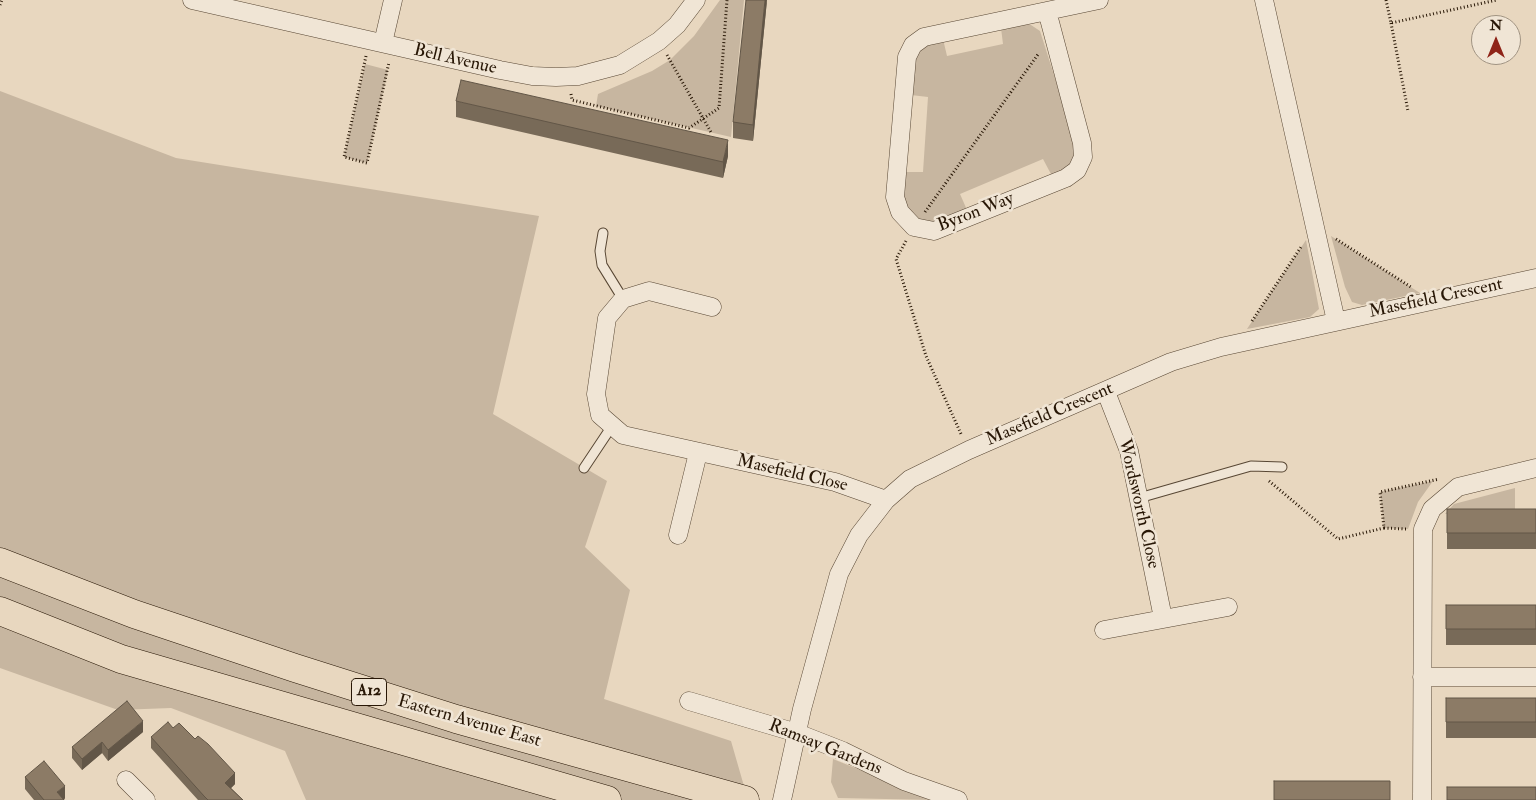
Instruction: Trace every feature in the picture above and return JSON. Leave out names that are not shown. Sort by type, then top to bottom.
[{"type":"highway","name":"Eastern Avenue East","points":[[0,562],[134,614],[295,668],[456,719],[745,800]]},
{"type":"highway","name":"Eastern Avenue East","points":[[0,611],[120,660],[608,800]]},
{"type":"street","points":[[382,43],[393,0]]},
{"type":"street","name":"Bell Avenue","points":[[198,1],[532,76],[567,77],[620,66],[659,41],[677,25],[696,0]]},
{"type":"street","name":"Byron Way","points":[[1047,11],[1082,142],[1083,157],[1077,170],[1066,178],[934,231],[914,227],[900,212],[895,197],[907,57],[913,45],[924,37],[1099,0]]},
{"type":"street","points":[[1264,0],[1336,321]]},
{"type":"street","name":"Masefield Crescent","points":[[782,800],[820,637],[839,574],[859,535],[886,500],[910,479],[969,450],[1106,392],[1171,362],[1238,343],[1536,278]]},
{"type":"street","points":[[623,299],[649,291],[712,307]]},
{"type":"street","name":"Masefield Close","points":[[623,299],[608,318],[596,394],[600,415],[623,435],[835,482],[886,500]]},
{"type":"street","name":"Wordsworth Close","points":[[1106,392],[1129,451],[1163,618]]},
{"type":"street","points":[[678,535],[698,453]]},
{"type":"street","points":[[1422,800],[1423,529],[1432,508],[1458,488],[1536,468]]},
{"type":"street","points":[[1104,630],[1228,607]]},
{"type":"street","points":[[1422,677],[1535,677]]},
{"type":"street","name":"Ramsay Gardens","points":[[689,701],[797,733],[843,751],[904,781],[958,800]]},
{"type":"street","points":[[126,780],[146,800]]},
{"type":"lane","points":[[603,233],[600,251],[602,265],[623,299]]},
{"type":"lane","points":[[584,468],[612,426]]},
{"type":"lane","points":[[1139,498],[1251,466],[1282,467]]},
{"type":"path","points":[[0,5],[2,0]]},
{"type":"path","points":[[567,77],[572,100],[688,128],[718,108],[728,0]]},
{"type":"path","points":[[1386,0],[1408,111]]},
{"type":"path","points":[[1391,23],[1497,0]]},
{"type":"path","points":[[969,450],[926,356],[896,259],[914,227],[1053,34]]},
{"type":"path","points":[[659,41],[712,134]]},
{"type":"path","points":[[382,43],[367,163],[344,157],[382,43]]},
{"type":"path","points":[[1238,343],[1315,226],[1432,300]]},
{"type":"path","points":[[1251,466],[1338,539],[1384,528],[1423,529]]},
{"type":"path","points":[[1384,528],[1380,492],[1448,478],[1458,488]]},
{"type":"shaded area","points":[[720,0],[744,0],[731,137],[596,106],[598,94],[652,71],[670,60],[694,36]]},
{"type":"shaded area","points":[[1020,23],[1031,25],[1040,31],[1074,138],[1075,154],[1069,167],[1052,176],[1043,159],[960,194],[967,210],[944,220],[930,223],[919,220],[910,213],[904,203],[903,189],[904,172],[923,172],[928,97],[911,95],[913,57],[927,43],[943,39],[947,56],[1003,44],[1001,28]]},
{"type":"shaded area","points":[[365,64],[388,70],[367,163],[344,157]]},
{"type":"shaded area","points":[[0,91],[176,158],[539,216],[493,414],[607,481],[585,547],[630,590],[604,699],[731,741],[748,800],[306,800],[285,751],[171,708],[118,710],[0,668]]},
{"type":"shaded area","points":[[1331,236],[1420,293],[1362,305],[1352,302],[1345,287]]},
{"type":"shaded area","points":[[1306,240],[1319,309],[1310,317],[1247,329]]},
{"type":"shaded area","points":[[1433,481],[1418,502],[1408,529],[1384,528],[1380,492]]},
{"type":"shaded area","points":[[1515,488],[1515,514],[1445,514],[1454,504]]},
{"type":"shaded area","points":[[833,759],[934,800],[838,798],[831,782]]},
{"type":"building","points":[[746,0],[765,0],[753,125],[733,122]]},
{"type":"building","points":[[461,80],[728,140],[723,162],[456,101]]},
{"type":"building","points":[[1447,509],[1536,509],[1536,533],[1447,533]]},
{"type":"building","points":[[1446,605],[1536,605],[1536,629],[1446,629]]},
{"type":"building","points":[[1446,698],[1536,698],[1536,722],[1446,722]]},
{"type":"building","points":[[127,701],[143,721],[108,750],[102,742],[82,759],[72,747]]},
{"type":"building","points":[[168,722],[173,728],[179,723],[195,739],[198,736],[208,744],[235,773],[225,783],[243,800],[208,800],[204,796],[151,737]]},
{"type":"building","points":[[44,761],[65,786],[57,792],[64,800],[44,800],[25,777]]},
{"type":"building","points":[[1274,781],[1390,781],[1390,800],[1274,800]]},
{"type":"building","points":[[1447,787],[1536,787],[1536,800],[1447,800]]}]
